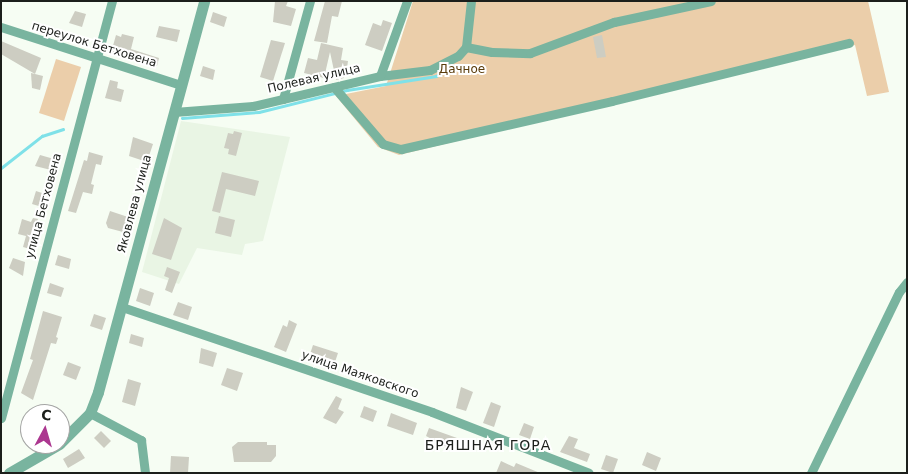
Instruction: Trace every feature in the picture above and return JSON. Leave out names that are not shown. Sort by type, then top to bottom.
[{"type":"street","name":"улица Бетховена","points":[[1,418],[112,1]]},
{"type":"street","name":"Яковлева улица","points":[[70,434],[90,414],[122,307],[204,1]]},
{"type":"street","points":[[283,99],[310,1]]},
{"type":"street","name":"Полевая улица","points":[[174,112],[245,107],[380,76],[407,1]]},
{"type":"street","points":[[380,76],[430,70],[449,62],[466,47],[471,1]]},
{"type":"street","points":[[466,47],[499,52],[530,53],[614,22],[711,1]]},
{"type":"street","name":"переулок Бетховена","points":[[1,27],[96,60],[181,85]]},
{"type":"street","points":[[334,87],[383,144],[401,149],[612,102],[848,43]]},
{"type":"street","points":[[811,473],[899,292],[907,282]]},
{"type":"street","name":"улица Маяковского","points":[[122,307],[432,412],[589,473]]},
{"type":"street","points":[[90,414],[141,440],[145,473]]},
{"type":"street","name":"Яковлева улица","points":[[9,473],[42,454]]},
{"type":"shaded area","points":[[181,121],[290,137],[263,241],[245,244],[242,255],[197,248],[179,284],[142,272]]},
{"type":"green space","name":"Дачное","points":[[413,1],[868,1],[889,92],[867,96],[855,45],[399,155],[378,147],[336,96],[386,86]]},
{"type":"green space","points":[[56,59],[81,67],[64,121],[39,113]]},
{"type":"building","points":[[275,1],[288,1],[286,6],[296,9],[291,26],[273,22]]},
{"type":"building","points":[[325,1],[342,1],[338,17],[332,16],[327,43],[314,41]]},
{"type":"building","points":[[75,11],[86,14],[82,27],[69,23]]},
{"type":"building","points":[[213,12],[227,17],[224,27],[210,22]]},
{"type":"building","points":[[383,20],[392,23],[382,51],[365,45],[373,23],[381,26]]},
{"type":"building","points":[[159,26],[180,30],[177,42],[156,37]]},
{"type":"building","points":[[122,34],[134,37],[131,49],[159,58],[157,66],[111,53],[116,35],[121,37]]},
{"type":"building","points":[[602,35],[606,57],[597,58],[593,37]]},
{"type":"building","points":[[271,40],[285,43],[273,81],[260,77]]},
{"type":"building","points":[[1,41],[41,58],[35,74],[1,54]]},
{"type":"building","points":[[321,43],[343,48],[341,60],[348,61],[347,68],[342,68],[344,78],[336,80],[330,52],[324,78],[304,73],[308,58],[317,60]]},
{"type":"building","points":[[203,66],[215,70],[213,80],[200,76]]},
{"type":"building","points":[[31,73],[43,76],[40,90],[32,88]]},
{"type":"building","points":[[110,80],[118,82],[117,88],[124,90],[121,102],[105,98]]},
{"type":"building","points":[[234,131],[242,133],[236,156],[228,154],[229,149],[224,148],[228,133],[233,134]]},
{"type":"building","points":[[133,137],[153,144],[147,162],[129,156]]},
{"type":"building","points":[[89,152],[103,156],[101,165],[96,164],[91,184],[94,185],[92,194],[83,192],[76,213],[68,211],[84,160],[87,161]]},
{"type":"building","points":[[40,155],[54,159],[51,170],[35,166]]},
{"type":"building","points":[[222,172],[259,181],[255,196],[226,189],[220,213],[212,211]]},
{"type":"building","points":[[36,191],[45,194],[42,207],[32,204]]},
{"type":"building","points":[[110,211],[128,217],[123,232],[108,228],[106,223]]},
{"type":"building","points":[[219,216],[235,220],[231,237],[215,233]]},
{"type":"building","points":[[33,218],[38,219],[30,249],[23,247],[26,236],[18,234],[22,219],[31,222]]},
{"type":"building","points":[[164,218],[182,228],[171,260],[152,254]]},
{"type":"building","points":[[58,255],[71,259],[69,269],[55,265]]},
{"type":"building","points":[[13,258],[25,262],[23,276],[9,268]]},
{"type":"building","points":[[167,267],[180,272],[172,293],[165,290],[169,278],[164,276]]},
{"type":"building","points":[[50,283],[64,288],[61,297],[47,293]]},
{"type":"building","points":[[140,288],[154,293],[150,306],[136,301]]},
{"type":"building","points":[[178,302],[192,307],[188,320],[173,315]]},
{"type":"building","points":[[43,311],[62,317],[56,337],[58,338],[56,344],[51,343],[33,400],[21,393],[33,360],[30,359]]},
{"type":"building","points":[[94,314],[106,318],[102,330],[90,326]]},
{"type":"building","points":[[289,320],[297,324],[286,352],[274,347],[283,325],[287,327]]},
{"type":"building","points":[[131,334],[144,338],[142,347],[129,343]]},
{"type":"building","points":[[313,345],[338,353],[335,362],[323,358],[317,364],[308,360]]},
{"type":"building","points":[[201,348],[217,353],[213,367],[199,363]]},
{"type":"building","points":[[68,362],[81,367],[76,380],[63,375]]},
{"type":"building","points":[[227,368],[243,373],[237,391],[221,385]]},
{"type":"building","points":[[128,379],[141,383],[135,406],[122,402]]},
{"type":"building","points":[[461,387],[473,392],[466,411],[456,408]]},
{"type":"building","points":[[336,396],[342,399],[338,409],[344,412],[336,424],[323,418]]},
{"type":"building","points":[[491,402],[501,406],[494,427],[483,423]]},
{"type":"building","points":[[364,406],[377,411],[373,422],[360,417]]},
{"type":"building","points":[[391,413],[417,423],[413,435],[387,426]]},
{"type":"building","points":[[524,423],[534,427],[530,439],[519,435]]},
{"type":"building","points":[[429,428],[457,438],[452,450],[426,436]]},
{"type":"building","points":[[101,431],[111,441],[104,448],[94,438]]},
{"type":"building","points":[[569,436],[578,439],[574,448],[590,454],[587,462],[560,452]]},
{"type":"building","points":[[238,442],[267,442],[267,445],[276,445],[276,456],[271,462],[234,462],[232,447]]},
{"type":"building","points":[[79,449],[85,458],[68,468],[63,459]]},
{"type":"building","points":[[647,452],[661,458],[656,471],[642,465]]},
{"type":"building","points":[[606,455],[618,459],[613,473],[601,469]]},
{"type":"building","points":[[171,456],[189,457],[188,473],[170,473]]},
{"type":"building","points":[[501,461],[514,467],[516,463],[540,473],[496,473]]},
{"type":"waterway","points":[[182,118],[259,112],[347,90],[436,76],[457,66]]},
{"type":"waterway","points":[[1,168],[42,136],[63,129]]},
{"type":"district","name":"БРЯШНАЯ ГОРА","points":[[488,445]]}]
